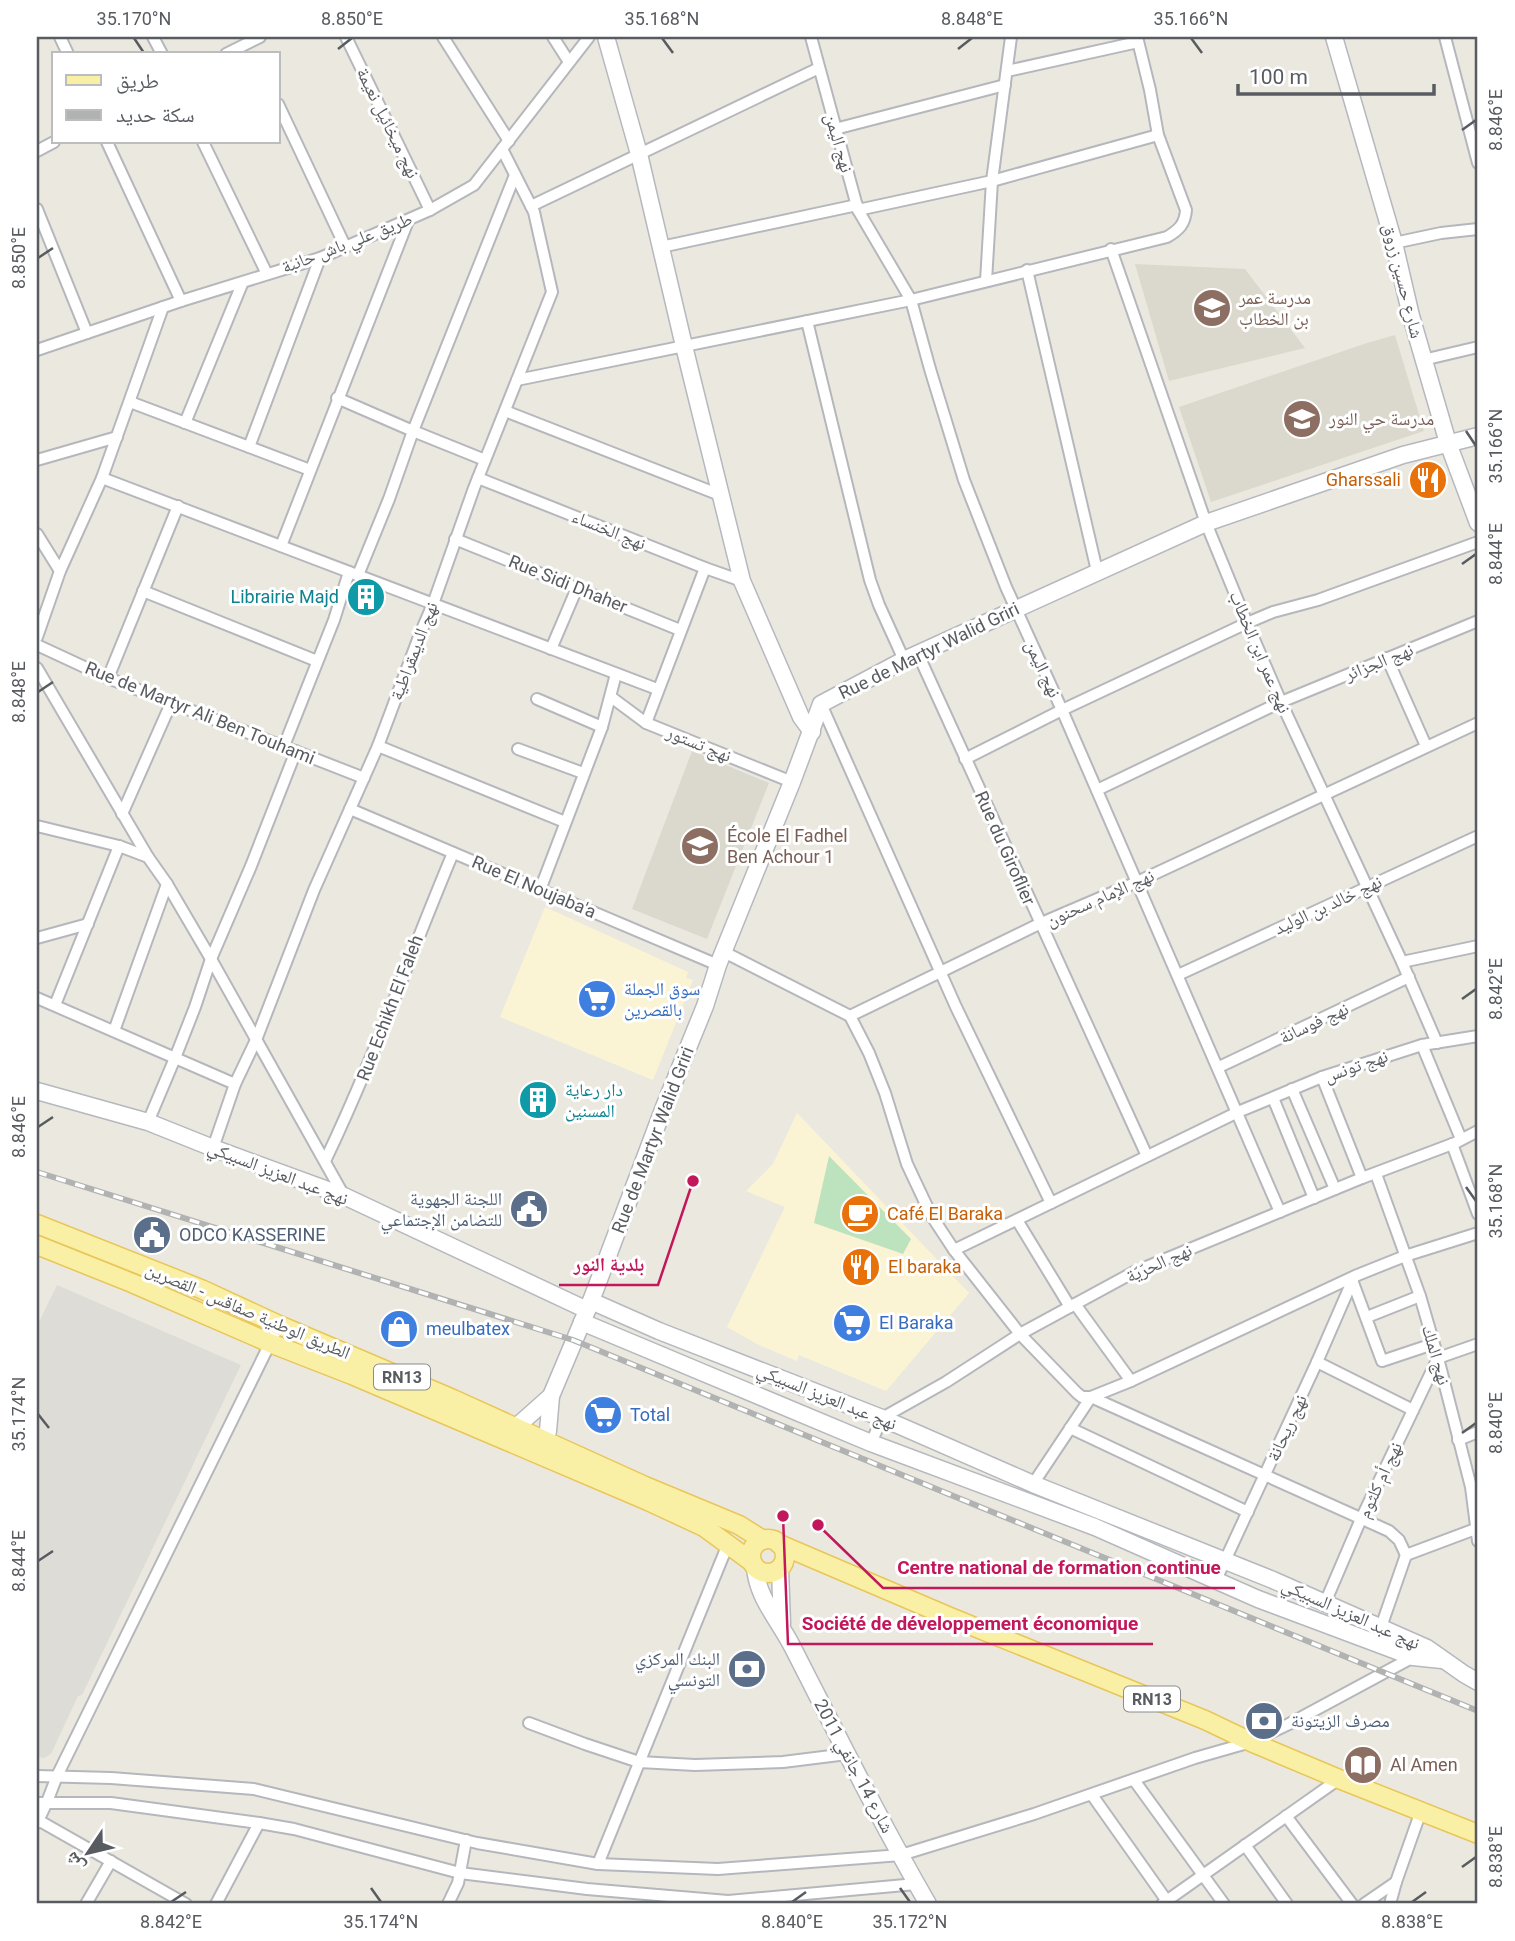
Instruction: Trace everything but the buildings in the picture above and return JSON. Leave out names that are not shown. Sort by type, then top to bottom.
[{"type":"main road","name":"الطريق الوطنية صفاقس - القصرين","points":[[37,1224],[201,1289],[399,1375],[512,1435]]},
{"type":"main road","name":"الطريق الوطنية صفاقس - القصرين","points":[[37,1245],[200,1311],[270,1343],[645,1486],[950,1617],[1478,1834]]},
{"type":"main road","points":[[93,1267],[101,1250]]},
{"type":"main road","name":"الطريق الوطنية صفاقس - القصرين","points":[[543,1448],[704,1527],[753,1564]]},
{"type":"main road","points":[[753,1564],[754,1546],[771,1542],[785,1553],[781,1567]]},
{"type":"main road","name":"الطريق الوطنية صفاقس - القصرين","points":[[781,1567],[799,1561],[825,1564]]},
{"type":"main road","name":"RN13","points":[[753,1564],[759,1571],[770,1573],[781,1567]]},
{"type":"street","name":"نهج ميخائيل نعيمة","points":[[346,37],[430,210]]},
{"type":"street","name":"نهج الديمقراطية","points":[[213,1148],[234,1084],[256,1040],[314,890],[378,746],[478,478],[552,292],[534,212],[515,175],[505,145],[443,37]]},
{"type":"street","points":[[553,37],[569,62]]},
{"type":"street","name":"طريق علي باش حانبة","points":[[37,350],[320,258],[430,210],[474,185],[589,37]]},
{"type":"street","points":[[606,37],[639,154],[742,581],[801,717],[812,732]]},
{"type":"street","name":"نهج اليمن","points":[[813,37],[835,129],[858,207],[911,300],[964,480],[1016,608],[1219,1067],[1280,1212]]},
{"type":"street","points":[[986,281],[992,181],[1011,37]]},
{"type":"street","name":"شارع حسين زروق","points":[[1336,37],[1394,243],[1423,360],[1448,443],[1478,523]]},
{"type":"street","points":[[1445,37],[1478,163]]},
{"type":"street","points":[[229,52],[252,39]]},
{"type":"street","points":[[517,380],[911,300],[1167,237],[1178,230],[1185,221],[1186,209],[1158,135],[1137,39],[1007,71]]},
{"type":"street","points":[[531,206],[819,68]]},
{"type":"street","points":[[835,129],[1005,85]]},
{"type":"street","points":[[280,108],[345,246]]},
{"type":"street","points":[[661,247],[992,181],[1158,135]]},
{"type":"street","points":[[108,144],[181,301]]},
{"type":"street","points":[[204,144],[267,274]]},
{"type":"street","points":[[284,747],[334,620],[389,499],[515,175]]},
{"type":"street","points":[[37,209],[87,332]]},
{"type":"street","points":[[281,546],[408,221]]},
{"type":"street","points":[[1394,243],[1441,233],[1478,229]]},
{"type":"street","name":"نهج عمر ابن الخطاب","points":[[1111,249],[1206,523],[1247,623],[1437,1043]]},
{"type":"street","points":[[249,447],[320,258]]},
{"type":"street","points":[[1027,270],[1097,571]]},
{"type":"street","points":[[184,423],[242,284]]},
{"type":"street","points":[[37,637],[60,571],[102,478],[163,307]]},
{"type":"street","name":"Rue du Giroflier","points":[[807,321],[867,568],[879,605],[911,657],[965,759],[1147,1156]]},
{"type":"street","points":[[1423,360],[1478,348]]},
{"type":"street","points":[[337,398],[485,460]]},
{"type":"street","points":[[130,402],[310,470]]},
{"type":"street","points":[[505,411],[720,495]]},
{"type":"street","name":"Rue de Martyr Walid Griri","points":[[512,1435],[551,1396],[587,1311],[821,704],[911,657],[1206,523],[1403,455],[1478,436]]},
{"type":"street","points":[[37,460],[117,437]]},
{"type":"street","points":[[102,478],[657,690]]},
{"type":"street","name":"نهج الخنساء","points":[[478,478],[742,581]]},
{"type":"street","points":[[108,678],[178,506]]},
{"type":"street","points":[[37,534],[60,571]]},
{"type":"street","name":"Rue Sidi Dhaher","points":[[455,539],[680,630]]},
{"type":"street","points":[[965,759],[1062,710],[1273,612],[1318,600],[1478,542]]},
{"type":"street","points":[[646,723],[705,568]]},
{"type":"street","points":[[551,649],[577,588]]},
{"type":"street","points":[[143,591],[317,661]]},
{"type":"street","name":"نهج الجزائر","points":[[1097,790],[1281,702],[1478,621]]},
{"type":"street","name":"Rue de Martyr Ali Ben Touhami","points":[[37,645],[108,678],[364,778]]},
{"type":"street","points":[[1387,659],[1426,746]]},
{"type":"street","points":[[37,668],[41,686],[211,959],[344,1196]]},
{"type":"street","points":[[540,890],[602,727],[616,674]]},
{"type":"street","name":"نهج تستور","points":[[611,698],[646,723],[792,782]]},
{"type":"street","points":[[537,699],[602,727]]},
{"type":"street","points":[[122,814],[172,701]]},
{"type":"street","points":[[821,704],[978,1056],[1051,1203]]},
{"type":"street","name":"نهج الإمام سحنون","points":[[849,1016],[1039,924],[1137,882],[1478,723]]},
{"type":"street","points":[[378,746],[565,822]]},
{"type":"street","points":[[517,749],[583,773]]},
{"type":"street","points":[[148,1122],[296,751]]},
{"type":"street","name":"Rue El Noujaba'a","points":[[350,809],[540,890],[721,959]]},
{"type":"street","points":[[37,825],[119,846],[148,857]]},
{"type":"street","name":"نهج خالد بن الوليد","points":[[1178,975],[1478,836]]},
{"type":"street","points":[[55,1006],[119,846]]},
{"type":"street","name":"Rue Echikh El Faleh","points":[[325,1161],[356,1096],[453,853]]},
{"type":"street","points":[[114,1031],[166,884]]},
{"type":"street","points":[[37,938],[88,924]]},
{"type":"street","points":[[1402,962],[1478,946]]},
{"type":"street","points":[[721,959],[849,1016],[869,1053],[885,1093],[907,1164],[924,1201],[954,1250],[1020,1334],[1082,1397],[1131,1381],[1405,1256],[1478,1233]]},
{"type":"street","name":"نهج فوسانة","points":[[1219,1067],[1409,977]]},
{"type":"street","points":[[37,998],[234,1084]]},
{"type":"street","name":"نهج تونس","points":[[954,1250],[1238,1112],[1322,1077],[1422,1045],[1478,1036]]},
{"type":"street","points":[[1422,1045],[1478,1214]]},
{"type":"street","points":[[1322,1077],[1362,1178]]},
{"type":"street","points":[[1293,1089],[1335,1189]]},
{"type":"street","name":"نهج عبد العزيز السبيكي","points":[[37,1091],[148,1122],[344,1196],[871,1443],[1095,1527],[1258,1599],[1413,1657],[1444,1660]]},
{"type":"street","points":[[1273,1098],[1314,1198]]},
{"type":"street","name":"نهج الحرّيّة","points":[[882,1418],[946,1382],[1020,1334],[1138,1270],[1478,1131]]},
{"type":"street","name":"نهج الملك","points":[[1376,1174],[1420,1296],[1438,1358],[1471,1487],[1478,1541]]},
{"type":"street","points":[[1017,1220],[1072,1305],[1131,1381]]},
{"type":"street","points":[[1353,1278],[1383,1362],[1433,1344]]},
{"type":"street","name":"نهج ريحانة","points":[[1216,1580],[1353,1278]]},
{"type":"street","points":[[1367,1317],[1420,1296]]},
{"type":"street","name":"نهج عبد العزيز السبيكي","points":[[587,1311],[659,1331],[882,1418],[1032,1484],[1226,1560],[1381,1626],[1427,1648],[1444,1660]]},
{"type":"street","points":[[186,1904],[38,1821],[42,1802],[279,1325]]},
{"type":"street","points":[[1438,1358],[1478,1344]]},
{"type":"street","name":"نهج أم كلثوم","points":[[1325,1603],[1438,1358]]},
{"type":"street","points":[[1317,1362],[1413,1410]]},
{"type":"street","points":[[543,1448],[550,1417],[551,1396]]},
{"type":"street","points":[[1032,1484],[1091,1396]]},
{"type":"street","points":[[1091,1396],[1389,1531],[1399,1540],[1406,1555],[1381,1626]]},
{"type":"street","points":[[871,1443],[882,1418]]},
{"type":"street","points":[[1070,1428],[1248,1512]]},
{"type":"street","points":[[1458,1440],[1478,1433]]},
{"type":"street","points":[[1406,1555],[1477,1528]]},
{"type":"street","points":[[598,1864],[728,1544]]},
{"type":"street","name":"شارع 14 جانفي 2011","points":[[753,1564],[760,1593],[782,1626],[928,1904]]},
{"type":"street","name":"شارع 14 جانفي 2011","points":[[781,1567],[782,1626]]},
{"type":"street","points":[[37,1776],[111,1778],[254,1789],[466,1840],[598,1864],[718,1869],[901,1855],[1251,1742],[1427,1648]]},
{"type":"street","points":[[1444,1660],[1473,1675]]},
{"type":"street","points":[[529,1723],[639,1762],[695,1765],[783,1762],[847,1754]]},
{"type":"street","points":[[1092,1795],[1164,1902],[1339,1779]]},
{"type":"street","points":[[1134,1780],[1224,1904]]},
{"type":"street","points":[[42,1802],[110,1802],[259,1823],[294,1829],[460,1873],[587,1889],[728,1900],[785,1900],[916,1884]]},
{"type":"street","points":[[1390,1904],[1421,1811]]},
{"type":"street","points":[[1286,1816],[1352,1904]]},
{"type":"street","points":[[216,1904],[259,1823]]},
{"type":"street","points":[[448,1904],[458,1883],[466,1840]]},
{"type":"street","points":[[1245,1845],[1287,1904]]},
{"type":"street","points":[[86,1904],[111,1861]]},
{"type":"street","points":[[1364,1904],[1396,1882]]},
{"type":"shaded area","name":"مدرسة عمر بن الخطاب","points":[[1135,264],[1245,269],[1305,348],[1169,381]]},
{"type":"shaded area","name":"مدرسة حي النور","points":[[1395,335],[1424,431],[1211,502],[1179,407]]},
{"type":"shaded area","name":"École El Fadhel Ben Achour 1","points":[[692,751],[769,783],[707,939],[632,909]]},
{"type":"shaded area","name":"سوق الجملة بالقصرين","points":[[545,907],[688,972],[686,978],[693,980],[653,1080],[500,1017]]},
{"type":"shaded area","points":[[797,1113],[969,1293],[886,1391],[799,1355],[797,1361],[759,1345],[727,1327],[785,1207],[746,1191],[773,1164]]},
{"type":"shaded area","points":[[57,1285],[241,1365],[82,1695],[78,1696],[51,1754],[44,1758],[37,1757],[37,1326]]},
{"type":"green space","points":[[829,1156],[911,1239],[903,1254],[814,1223]]},
{"type":"railway","points":[[37,1172],[573,1340],[1478,1711]]},
{"type":"place","name":"مدرسة عمر بن الخطاب","points":[[1212,308]]},
{"type":"place","name":"مدرسة حي النور","points":[[1302,419]]},
{"type":"place","name":"Gharssali","points":[[1428,480]]},
{"type":"place","name":"Librairie Majd","points":[[366,597]]},
{"type":"place","name":"École El Fadhel Ben Achour 1","points":[[700,846]]},
{"type":"place","name":"سوق الجملة بالقصرين","points":[[597,999]]},
{"type":"place","name":"دار رعاية المسنين","points":[[538,1100]]},
{"type":"place","name":"بلدية النور","points":[[693,1181]]},
{"type":"place","name":"اللجنة الجهوية للتضامن الإجتماعي","points":[[529,1209]]},
{"type":"place","name":"Café El Baraka","points":[[860,1214]]},
{"type":"place","name":"ODCO KASSERINE","points":[[152,1235]]},
{"type":"place","name":"El baraka","points":[[861,1267]]},
{"type":"place","name":"El Baraka","points":[[852,1323]]},
{"type":"place","name":"meulbatex","points":[[399,1329]]},
{"type":"place","name":"Total","points":[[603,1415]]},
{"type":"place","name":"Société de développement économique","points":[[783,1516]]},
{"type":"place","name":"Centre national de formation continue","points":[[818,1525]]},
{"type":"place","name":"البنك المركزي التونسي","points":[[747,1669]]},
{"type":"place","name":"مصرف الزيتونة","points":[[1264,1721]]},
{"type":"place","name":"Al Amen","points":[[1363,1765]]}]
